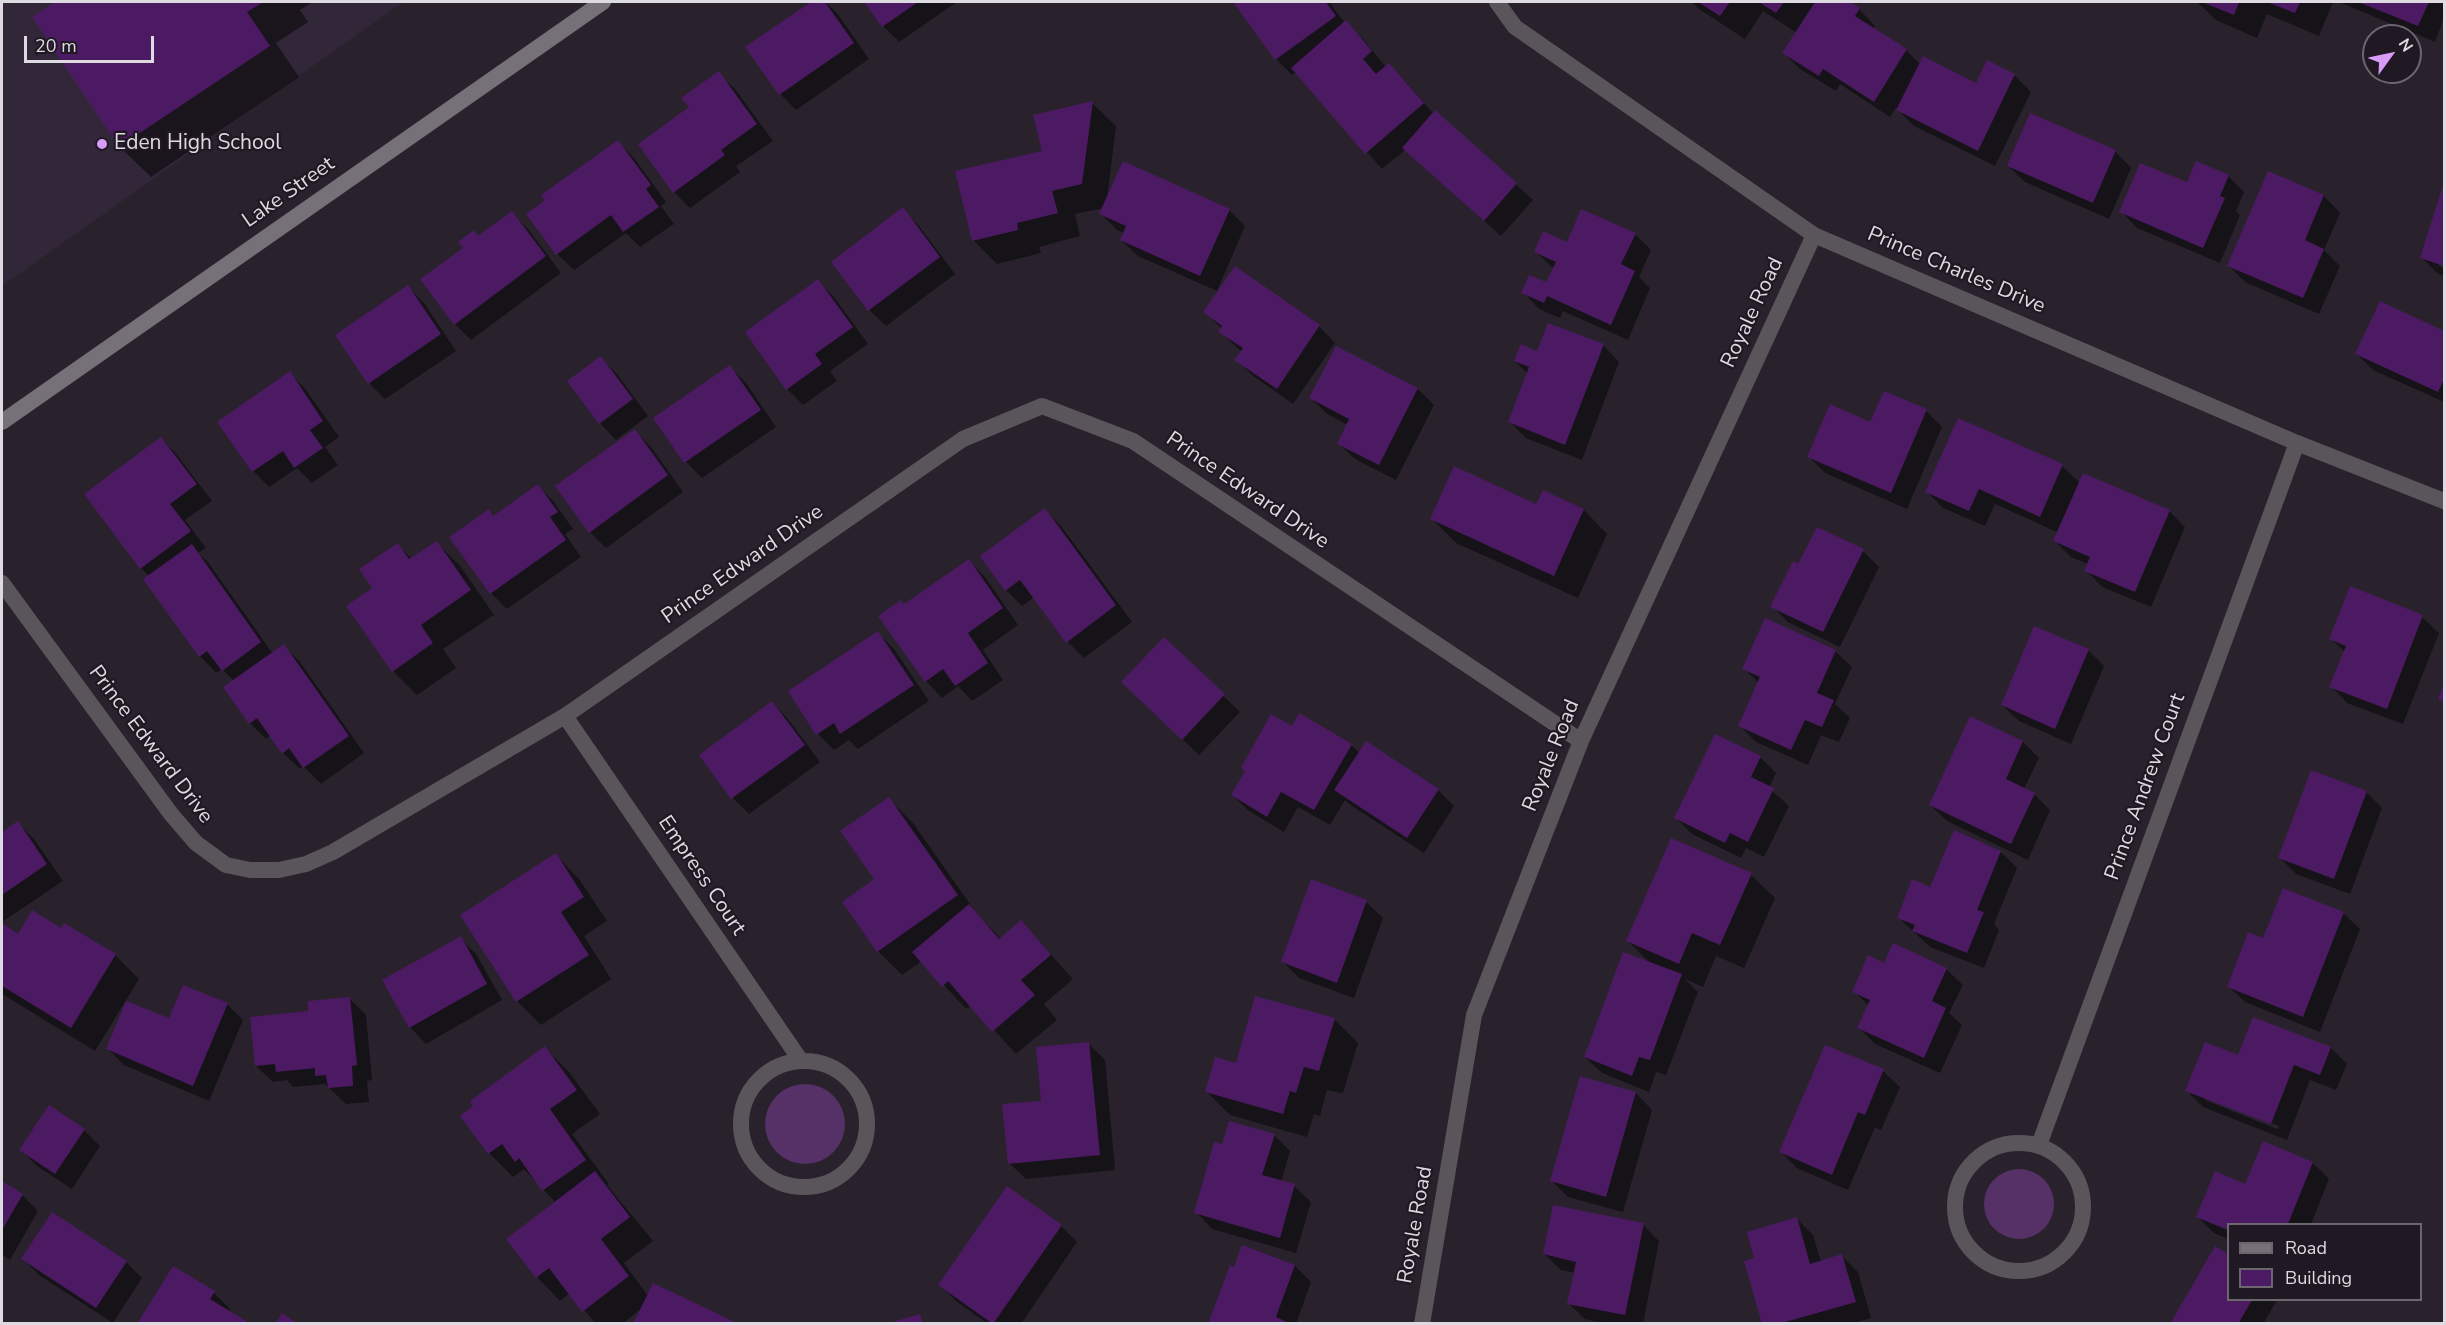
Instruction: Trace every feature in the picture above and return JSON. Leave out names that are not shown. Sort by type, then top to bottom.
[{"type":"main road","name":"Lake Street","points":[[2,422],[603,2]]},
{"type":"street","name":"Prince Charles Drive","points":[[1497,2],[1515,27],[1814,235],[2297,443],[2445,501]]},
{"type":"street","name":"Royale Road","points":[[1422,1323],[1474,1015],[1581,741],[1814,235]]},
{"type":"street","name":"Prince Edward Drive","points":[[2,583],[171,814],[196,843],[226,865],[250,870],[279,870],[306,864],[333,852],[565,716],[963,439],[1042,406],[1133,441],[1581,741]]},
{"type":"street","name":"Prince Andrew Court","points":[[2038,1146],[2297,443]]},
{"type":"street","name":"Empress Court","points":[[565,716],[801,1060]]},
{"type":"street","points":[[801,1060],[821,1063],[840,1071],[854,1086],[864,1104],[867,1124],[864,1144],[854,1162],[839,1177],[820,1185],[799,1187],[779,1182],[761,1170],[748,1154],[741,1133],[741,1112],[748,1092],[762,1076],[780,1065],[801,1060]]},
{"type":"street","points":[[2014,1142],[2038,1146],[2058,1156],[2073,1173],[2080,1188],[2083,1210],[2079,1229],[2067,1248],[2053,1261],[2032,1269],[2010,1270],[1996,1267],[1977,1256],[1959,1231],[1954,1209],[1958,1185],[1968,1166],[1992,1148],[2014,1142]]},
{"type":"shaded area","name":"Eden High School","points":[[2,2],[403,2],[2,286]]},
{"type":"shaded area","points":[[805,1084],[820,1087],[833,1096],[842,1109],[845,1124],[842,1139],[833,1152],[820,1161],[805,1164],[790,1161],[777,1152],[768,1139],[765,1124],[768,1109],[777,1096],[790,1087]]},
{"type":"shaded area","points":[[2026,1169],[2039,1175],[2048,1184],[2052,1190],[2054,1204],[2052,1218],[2044,1229],[2033,1237],[2012,1239],[1994,1229],[1986,1218],[1984,1197],[1994,1179],[2005,1171]]},
{"type":"building","points":[[55,2],[263,2],[247,12],[270,46],[119,147],[32,17]]},
{"type":"building","points":[[811,2],[825,2],[854,43],[779,95],[745,47]]},
{"type":"building","points":[[864,2],[918,2],[882,27]]},
{"type":"building","points":[[1233,2],[1326,2],[1336,16],[1275,60]]},
{"type":"building","points":[[1698,2],[1730,2],[1720,16]]},
{"type":"building","points":[[1759,2],[1784,2],[1776,13]]},
{"type":"building","points":[[1815,2],[1850,2],[1860,8],[1855,16],[1907,49],[1874,102],[1823,69],[1819,76],[1782,53]]},
{"type":"building","points":[[2202,2],[2239,2],[2234,15]]},
{"type":"building","points":[[2267,2],[2300,2],[2295,13]]},
{"type":"building","points":[[2358,2],[2429,2],[2419,24],[2413,24]]},
{"type":"building","points":[[1346,20],[1372,51],[1363,59],[1376,74],[1389,63],[1424,103],[1365,154],[1291,68]]},
{"type":"building","points":[[1923,56],[1976,83],[1987,60],[2015,74],[1978,151],[1896,110]]},
{"type":"building","points":[[719,71],[757,124],[721,150],[725,155],[673,193],[638,144],[689,107],[681,98]]},
{"type":"building","points":[[1093,101],[1082,184],[1052,191],[1058,213],[1017,223],[1018,230],[972,241],[955,171],[1042,151],[1033,115]]},
{"type":"building","points":[[1435,110],[1517,183],[1484,221],[1402,148]]},
{"type":"building","points":[[2030,113],[2116,150],[2093,203],[2007,166]]},
{"type":"building","points":[[618,140],[651,185],[646,189],[659,207],[623,232],[611,215],[556,255],[526,214],[545,200],[541,195]]},
{"type":"building","points":[[1123,161],[1230,209],[1200,276],[1120,240],[1126,226],[1099,214]]},
{"type":"building","points":[[2196,161],[2229,175],[2220,196],[2225,198],[2203,248],[2119,212],[2140,163],[2187,182]]},
{"type":"building","points":[[2268,171],[2324,195],[2305,240],[2324,249],[2303,298],[2227,266]]},
{"type":"building","points":[[2444,182],[2444,266],[2420,258]]},
{"type":"building","points":[[903,207],[940,257],[868,311],[831,262]]},
{"type":"building","points":[[1581,209],[1636,233],[1621,264],[1635,271],[1611,325],[1547,296],[1544,303],[1521,293],[1529,275],[1546,282],[1556,262],[1534,252],[1543,231],[1567,242]]},
{"type":"building","points":[[512,211],[546,256],[454,325],[420,279],[463,248],[458,242],[474,230],[478,236]]},
{"type":"building","points":[[1235,266],[1320,325],[1277,389],[1234,360],[1243,348],[1218,332],[1222,326],[1203,312]]},
{"type":"building","points":[[818,279],[853,327],[815,354],[822,364],[786,390],[745,332]]},
{"type":"building","points":[[408,285],[441,334],[368,384],[335,335]]},
{"type":"building","points":[[2380,301],[2444,331],[2444,379],[2438,392],[2355,354]]},
{"type":"building","points":[[1548,323],[1604,344],[1565,445],[1508,422],[1529,367],[1514,361],[1521,344],[1537,351]]},
{"type":"building","points":[[1336,346],[1418,388],[1379,465],[1337,444],[1349,419],[1309,398]]},
{"type":"building","points":[[601,356],[633,399],[599,424],[567,381]]},
{"type":"building","points":[[730,365],[761,410],[684,463],[653,418]]},
{"type":"building","points":[[290,371],[323,421],[310,430],[323,448],[294,468],[283,451],[252,472],[217,422]]},
{"type":"building","points":[[1884,391],[1927,409],[1891,493],[1807,457],[1830,404],[1870,422]]},
{"type":"building","points":[[1958,418],[2063,464],[2040,517],[1979,489],[1969,511],[1925,492]]},
{"type":"building","points":[[635,429],[668,475],[589,533],[555,486]]},
{"type":"building","points":[[161,437],[197,484],[170,504],[191,531],[140,569],[84,494]]},
{"type":"building","points":[[1454,466],[1536,504],[1543,490],[1584,509],[1554,576],[1430,519]]},
{"type":"building","points":[[2083,473],[2170,510],[2135,592],[2084,571],[2090,557],[2053,541]]},
{"type":"building","points":[[538,484],[558,512],[550,517],[566,540],[490,594],[449,537],[489,509],[493,516]]},
{"type":"building","points":[[1045,508],[1116,605],[1066,643],[1020,580],[1005,591],[980,556]]},
{"type":"building","points":[[1817,527],[1864,549],[1823,632],[1770,607],[1793,561],[1798,564]]},
{"type":"building","points":[[437,541],[471,590],[421,625],[433,643],[392,672],[346,606],[372,588],[359,569],[398,543],[409,559]]},
{"type":"building","points":[[192,544],[261,642],[222,671],[207,651],[199,657],[143,579]]},
{"type":"building","points":[[969,559],[1003,608],[968,633],[988,663],[955,686],[943,669],[925,682],[878,616],[901,600],[904,604]]},
{"type":"building","points":[[2350,586],[2423,615],[2387,709],[2329,687],[2346,646],[2329,639]]},
{"type":"building","points":[[1765,618],[1836,650],[1817,693],[1834,700],[1822,727],[1805,720],[1791,750],[1738,726],[1760,677],[1742,669]]},
{"type":"building","points":[[2034,626],[2089,649],[2055,729],[2001,705]]},
{"type":"building","points":[[878,631],[914,685],[840,734],[834,723],[816,735],[788,691]]},
{"type":"building","points":[[1164,637],[1225,694],[1182,740],[1121,682]]},
{"type":"building","points":[[284,644],[349,736],[303,768],[289,748],[282,754],[257,718],[249,724],[223,687]]},
{"type":"building","points":[[2444,683],[2444,702],[2438,699]]},
{"type":"building","points":[[772,701],[805,745],[731,799],[699,755]]},
{"type":"building","points":[[1299,713],[1352,744],[1314,810],[1281,792],[1267,817],[1231,795],[1245,771],[1241,768],[1271,714],[1292,726]]},
{"type":"building","points":[[1970,716],[2023,741],[2006,779],[2035,793],[2011,844],[1929,805]]},
{"type":"building","points":[[1715,734],[1761,756],[1751,777],[1774,788],[1748,842],[1730,833],[1725,843],[1674,818]]},
{"type":"building","points":[[1366,741],[1439,789],[1407,838],[1334,790]]},
{"type":"building","points":[[2311,770],[2367,791],[2334,879],[2278,858]]},
{"type":"building","points":[[889,797],[958,895],[877,952],[842,902],[874,879],[840,831]]},
{"type":"building","points":[[18,821],[47,864],[2,895],[2,832]]},
{"type":"building","points":[[1954,830],[2001,851],[1977,910],[1984,912],[1967,953],[1912,931],[1915,925],[1897,918],[1912,879],[1930,887]]},
{"type":"building","points":[[1671,838],[1752,873],[1720,945],[1692,933],[1679,964],[1626,941]]},
{"type":"building","points":[[556,853],[584,897],[561,912],[589,955],[516,1002],[460,915]]},
{"type":"building","points":[[1311,879],[1367,900],[1337,983],[1281,962]]},
{"type":"building","points":[[2283,888],[2344,912],[2303,1017],[2227,987],[2248,932],[2263,938]]},
{"type":"building","points":[[969,904],[999,939],[1021,920],[1051,955],[1021,980],[1035,995],[992,1032],[948,981],[942,987],[912,952]]},
{"type":"building","points":[[32,910],[61,928],[64,923],[116,954],[71,1028],[2,986],[2,923],[18,934]]},
{"type":"building","points":[[461,936],[487,984],[409,1028],[382,980]]},
{"type":"building","points":[[1893,943],[1947,968],[1932,1001],[1946,1008],[1924,1058],[1857,1028],[1870,1000],[1852,992],[1868,955],[1884,963]]},
{"type":"building","points":[[1623,952],[1682,974],[1650,1060],[1639,1057],[1632,1076],[1584,1057]]},
{"type":"building","points":[[183,985],[228,1003],[193,1086],[106,1049],[126,1001],[169,1018]]},
{"type":"building","points":[[1255,996],[1335,1018],[1319,1071],[1304,1067],[1296,1093],[1290,1091],[1283,1114],[1205,1092],[1215,1057],[1236,1063]]},
{"type":"building","points":[[350,997],[357,1065],[352,1066],[353,1086],[328,1088],[326,1075],[315,1076],[315,1068],[276,1072],[275,1064],[255,1066],[250,1017],[308,1011],[308,1001]]},
{"type":"building","points":[[2253,1017],[2331,1047],[2320,1075],[2294,1065],[2271,1124],[2185,1091],[2205,1042],[2238,1055]]},
{"type":"building","points":[[1089,1042],[1100,1155],[1008,1164],[1002,1104],[1041,1101],[1036,1047]]},
{"type":"building","points":[[1825,1045],[1884,1069],[1865,1115],[1858,1112],[1832,1175],[1779,1152]]},
{"type":"building","points":[[545,1046],[577,1090],[550,1109],[586,1160],[542,1191],[519,1158],[515,1162],[502,1144],[488,1154],[460,1116],[473,1106],[470,1101]]},
{"type":"building","points":[[1580,1076],[1636,1092],[1606,1197],[1550,1181]]},
{"type":"building","points":[[49,1105],[85,1129],[55,1174],[19,1150]]},
{"type":"building","points":[[1229,1121],[1275,1134],[1262,1175],[1295,1184],[1280,1238],[1194,1213],[1214,1142],[1222,1144]]},
{"type":"building","points":[[2263,1141],[2313,1162],[2288,1223],[2227,1223],[2227,1230],[2196,1217],[2215,1171],[2245,1184]]},
{"type":"building","points":[[595,1171],[630,1217],[601,1239],[629,1276],[582,1312],[549,1268],[536,1278],[506,1239]]},
{"type":"building","points":[[2,1181],[23,1194],[2,1230]]},
{"type":"building","points":[[1007,1186],[1062,1225],[993,1324],[938,1285]]},
{"type":"building","points":[[1553,1205],[1644,1223],[1625,1315],[1567,1304],[1576,1262],[1543,1254]]},
{"type":"building","points":[[52,1212],[127,1261],[96,1308],[21,1259]]},
{"type":"building","points":[[1797,1217],[1810,1264],[1842,1254],[1856,1302],[1778,1324],[1762,1324],[1744,1261],[1754,1258],[1747,1232]]},
{"type":"building","points":[[1242,1245],[1295,1265],[1276,1317],[1291,1324],[1208,1324],[1230,1265],[1234,1267]]},
{"type":"building","points":[[2215,1246],[2227,1253],[2227,1301],[2251,1301],[2238,1324],[2170,1324]]},
{"type":"building","points":[[173,1266],[215,1291],[210,1299],[246,1321],[244,1324],[137,1324]]},
{"type":"building","points":[[653,1283],[739,1324],[633,1324]]},
{"type":"building","points":[[282,1313],[298,1324],[275,1324]]},
{"type":"building","points":[[920,1314],[923,1324],[889,1324],[889,1323]]},
{"type":"place","name":"Eden High School","points":[[102,144]]}]
